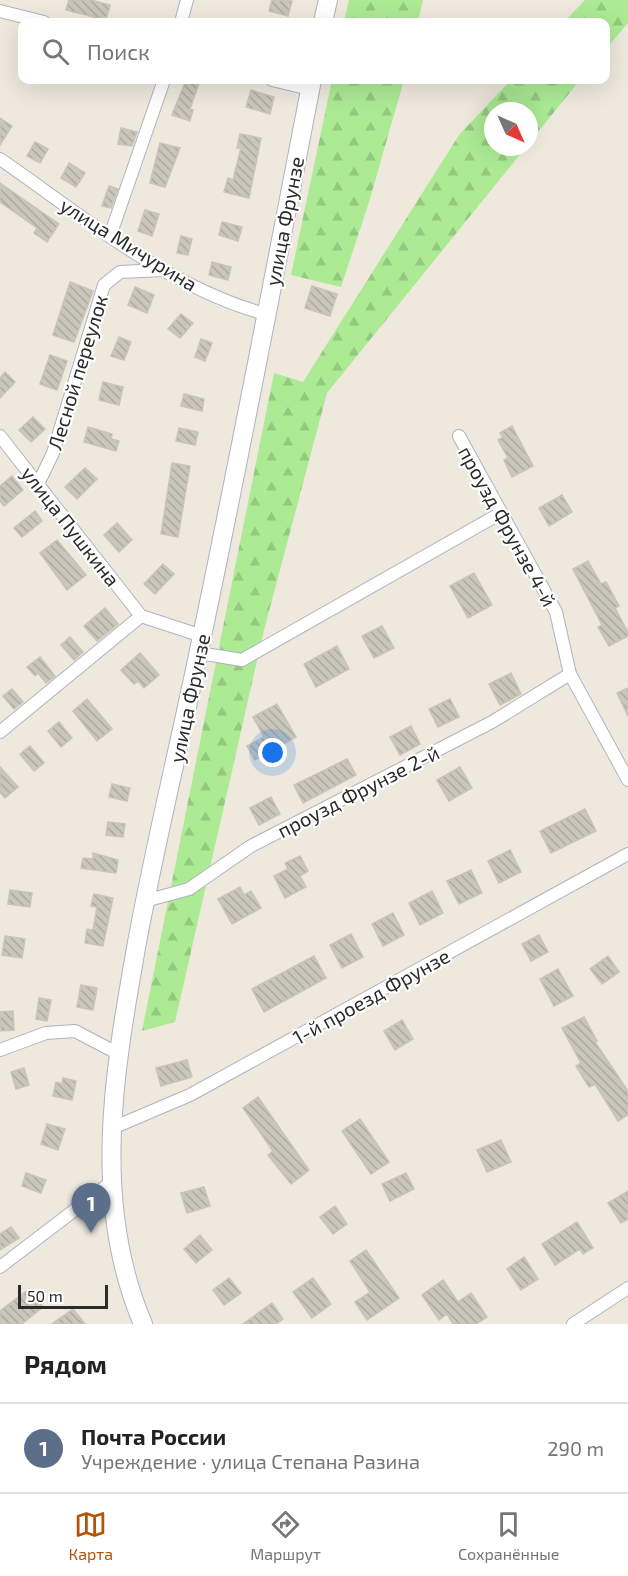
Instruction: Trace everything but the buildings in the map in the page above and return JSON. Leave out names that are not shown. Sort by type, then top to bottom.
[{"type":"street","points":[[182,18],[187,0]]},
{"type":"street","points":[[324,18],[328,0]]},
{"type":"street","points":[[0,11],[28,18]]},
{"type":"street","points":[[110,236],[164,84]]},
{"type":"street","name":"улица Фрунзе","points":[[143,1324],[126,1272],[112,1208],[110,1128],[117,1053],[145,901],[200,645],[311,84]]},
{"type":"street","name":"улица Мичурина","points":[[0,159],[163,270],[228,304],[265,314]]},
{"type":"street","name":"Лесной переулок","points":[[38,484],[53,453],[104,285],[120,272],[163,270]]},
{"type":"street","name":"улица Пушкина","points":[[0,436],[141,616]]},
{"type":"street","name":"проузд Фрунзе 4-й","points":[[459,436],[556,612],[570,674],[628,780]]},
{"type":"street","points":[[0,732],[141,616],[200,645],[242,660],[501,513]]},
{"type":"street","name":"проузд Фрунзе 2-й","points":[[145,901],[189,889],[251,846],[492,722],[570,674]]},
{"type":"street","name":"1-й проезд Фрунзе","points":[[110,1128],[190,1095],[628,854]]},
{"type":"street","points":[[0,1050],[46,1033],[75,1031],[117,1053]]},
{"type":"street","points":[[0,1267],[110,1183]]},
{"type":"street","points":[[573,1324],[626,1292]]},
{"type":"green space","points":[[349,0],[423,0],[419,18],[345,18]]},
{"type":"green space","points":[[585,0],[628,0],[628,23],[610,44],[610,18],[568,18]]},
{"type":"green space","points":[[331,84],[403,84],[369,202],[341,287],[291,275]]},
{"type":"green space","points":[[507,84],[577,84],[538,132],[538,102],[490,102]]},
{"type":"green space","points":[[484,109],[484,156],[519,156],[327,393],[264,630],[175,1022],[142,1031],[274,373],[303,382],[459,135]]},
{"type":"place","name":"Почта России","points":[[91,1233]]}]
